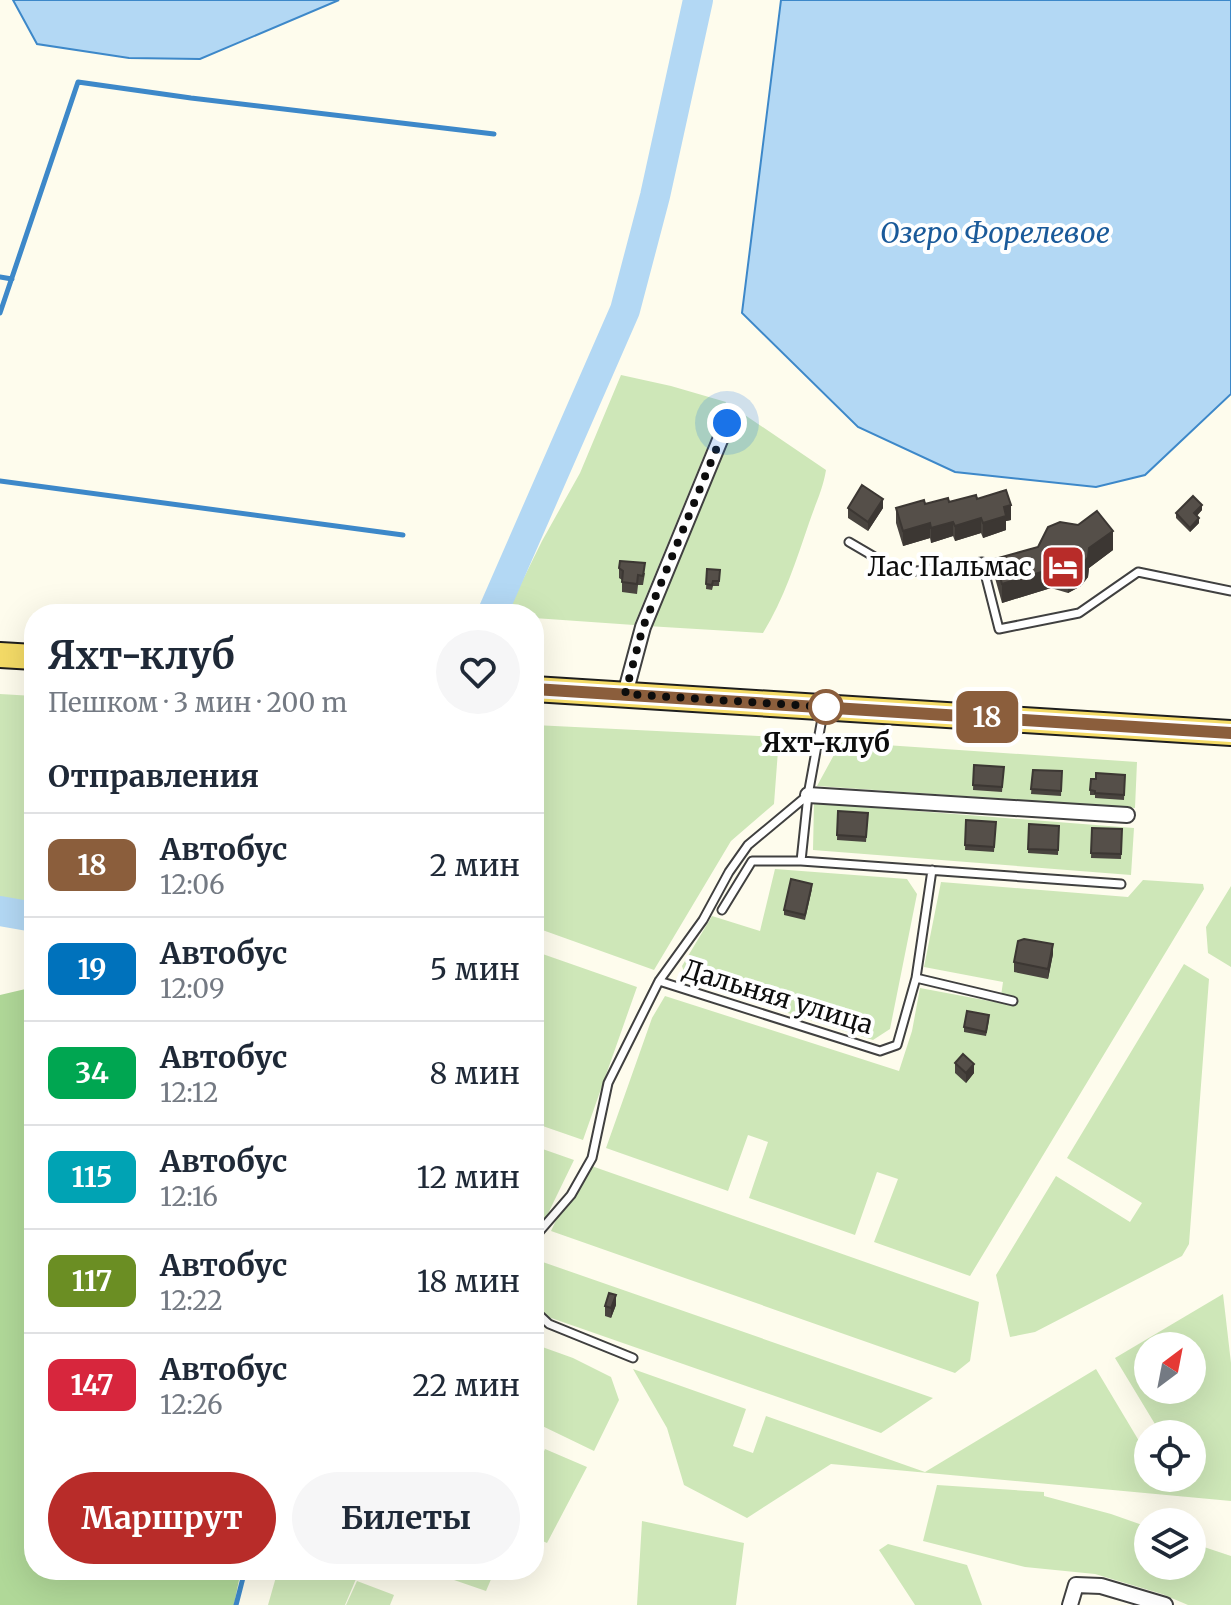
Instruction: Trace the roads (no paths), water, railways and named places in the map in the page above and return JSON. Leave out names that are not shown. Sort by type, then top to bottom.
[{"type":"main road","points":[[0,655],[24,656]]},
{"type":"main road","points":[[544,690],[1231,733]]},
{"type":"street","points":[[625,694],[643,627],[727,423]]},
{"type":"street","points":[[808,795],[1127,815]]},
{"type":"street","points":[[1068,1605],[1076,1585],[1101,1586],[1165,1605]]},
{"type":"lane","points":[[849,542],[902,573],[982,562],[999,629],[1079,613],[1138,572],[1231,591]]},
{"type":"lane","points":[[801,861],[808,795],[825,707]]},
{"type":"lane","points":[[544,1226],[571,1195],[592,1158],[608,1083],[659,981],[703,920],[729,872],[748,845],[808,795]]},
{"type":"lane","points":[[722,910],[752,861],[801,861],[1121,884]]},
{"type":"lane","name":"Дальняя улица","points":[[659,981],[880,1051],[897,1045],[916,978],[932,870]]},
{"type":"lane","points":[[916,978],[1013,1001]]},
{"type":"lane","points":[[544,1319],[633,1358]]},
{"type":"water","points":[[13,0],[339,0],[200,59],[129,58],[37,44]]},
{"type":"water","name":"Озеро Форелевое","points":[[781,0],[1231,0],[1231,394],[1145,475],[1096,487],[955,472],[858,427],[742,313]]},
{"type":"waterway","points":[[496,604],[625,310],[655,196],[698,0]]},
{"type":"waterway","points":[[0,313],[78,82],[494,134]]},
{"type":"waterway","points":[[0,277],[12,279]]},
{"type":"waterway","points":[[0,481],[403,535]]},
{"type":"waterway","points":[[0,911],[24,915]]},
{"type":"waterway","points":[[236,1605],[242,1580]]},
{"type":"place","name":"Лас Пальмас","points":[[1063,567]]},
{"type":"place","name":"Яхт-клуб","points":[[826,707]]}]
